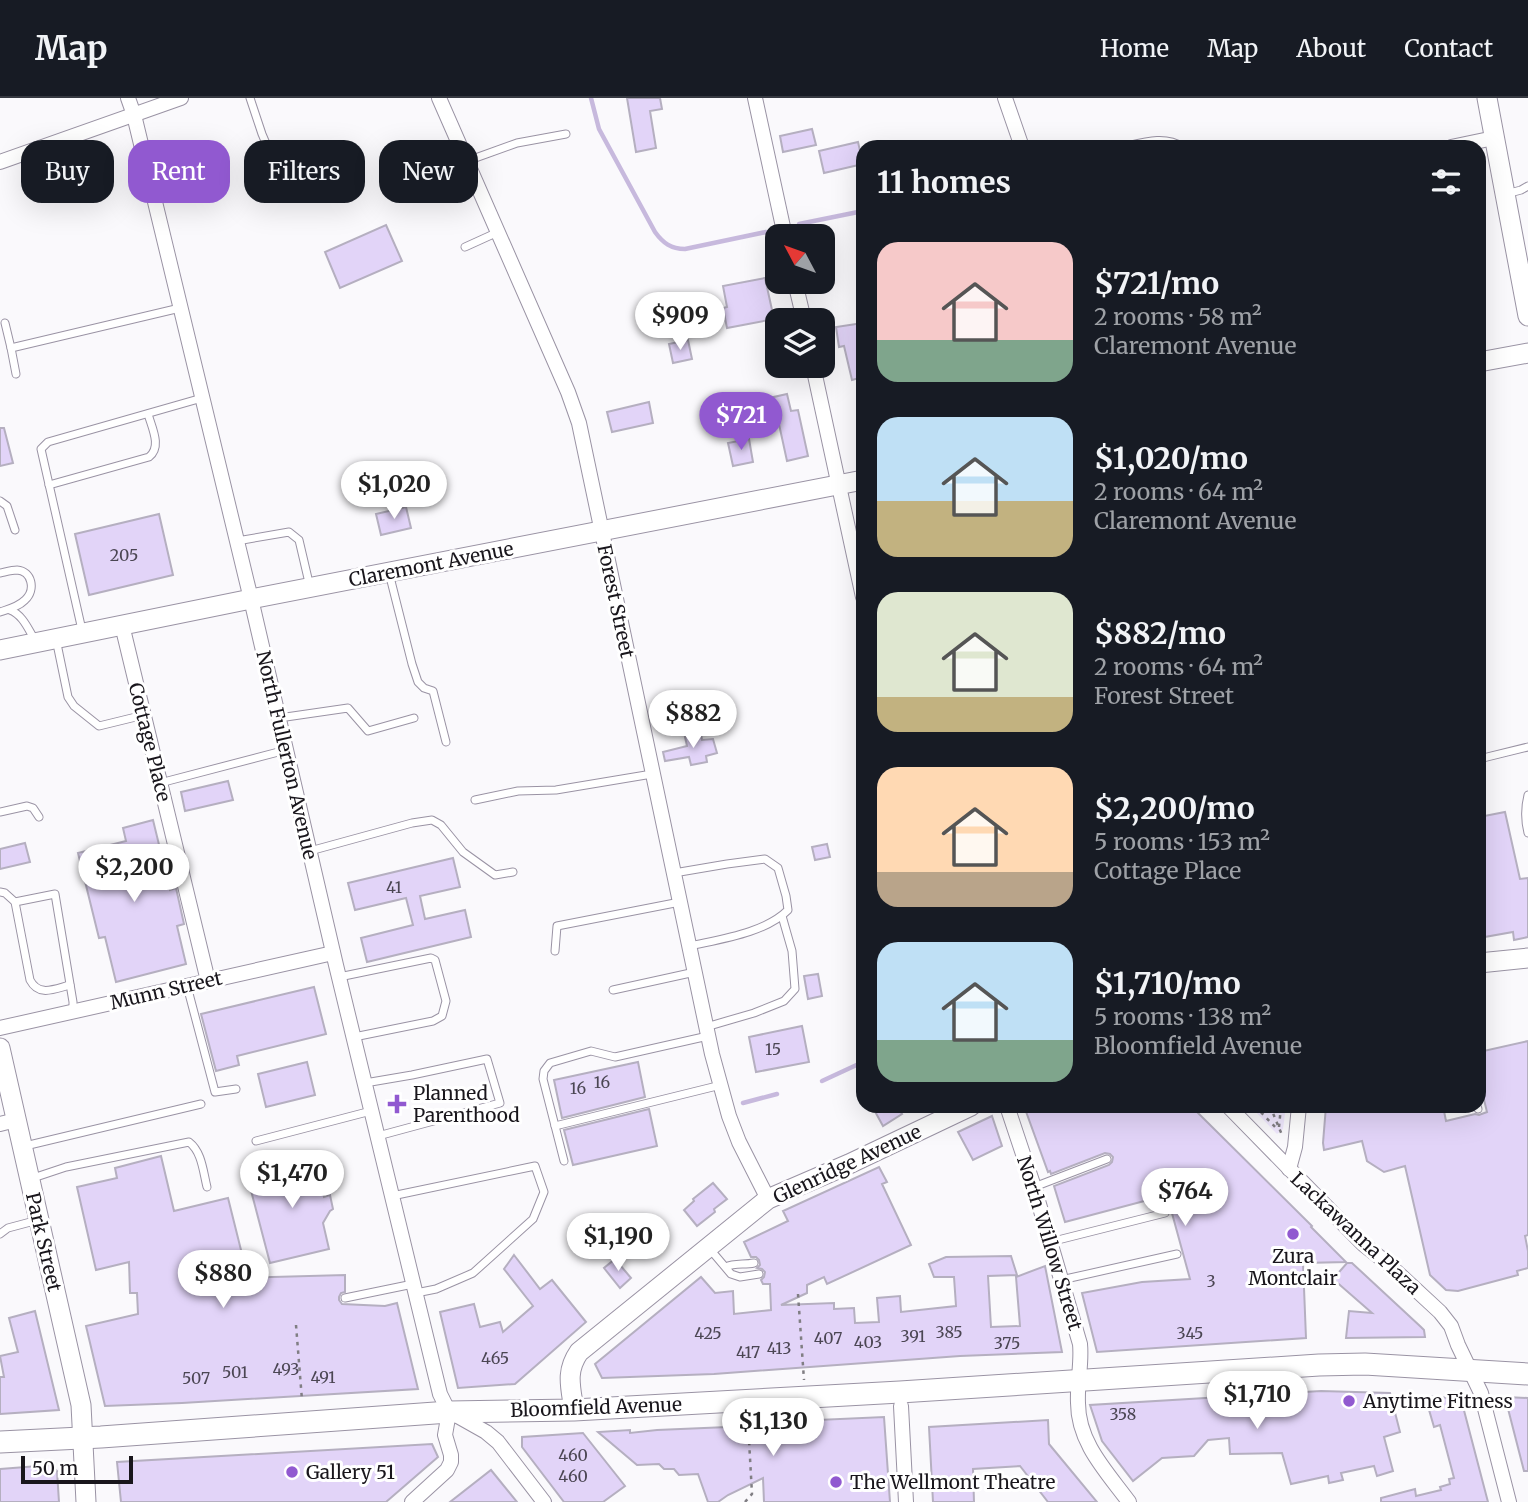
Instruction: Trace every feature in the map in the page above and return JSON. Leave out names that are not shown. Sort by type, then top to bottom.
[{"type":"main road","name":"Bloomfield Avenue","points":[[0,1442],[449,1412],[574,1410],[1331,1365],[1364,1364],[1528,1374]]},
{"type":"street","name":"North Fullerton Avenue","points":[[128,98],[251,599],[440,1394],[449,1412]]},
{"type":"street","points":[[0,162],[181,98]]},
{"type":"street","name":"Forest Street","points":[[439,98],[457,140]]},
{"type":"street","points":[[755,98],[782,224]]},
{"type":"street","points":[[1005,98],[1020,140]]},
{"type":"street","points":[[1487,98],[1528,316]]},
{"type":"street","points":[[1484,140],[1494,138]]},
{"type":"street","name":"Forest Street","points":[[478,187],[579,423],[720,1085],[742,1149],[768,1199]]},
{"type":"street","points":[[1486,361],[1528,353]]},
{"type":"street","points":[[816,378],[856,564]]},
{"type":"street","name":"Claremont Avenue","points":[[0,650],[856,481]]},
{"type":"street","name":"Cottage Place","points":[[122,625],[208,981]]},
{"type":"street","name":"Munn Street","points":[[0,1028],[333,953]]},
{"type":"street","points":[[1486,962],[1528,958]]},
{"type":"street","name":"Park Street","points":[[0,1048],[8,1122],[22,1147],[80,1405],[86,1502]]},
{"type":"street","name":"Glenridge Avenue","points":[[574,1410],[569,1373],[579,1352],[768,1199],[851,1169],[958,1113]]},
{"type":"street","name":"North Willow Street","points":[[1009,1113],[1080,1343],[1078,1415],[1086,1440],[1097,1459],[1129,1502]]},
{"type":"street","name":"Lackawanna Plaza","points":[[1235,1113],[1363,1244],[1440,1312],[1451,1326],[1481,1393],[1509,1502]]},
{"type":"street","points":[[1289,1169],[1295,1147],[1298,1113]]},
{"type":"street","points":[[901,1406],[906,1502]]},
{"type":"street","points":[[412,1502],[447,1470],[451,1462],[446,1435],[449,1412],[486,1432],[498,1442],[544,1502]]},
{"type":"lane","points":[[250,98],[265,140]]},
{"type":"lane","points":[[478,158],[517,143],[566,134]]},
{"type":"lane","points":[[1505,194],[1528,186]]},
{"type":"lane","points":[[465,247],[498,232]]},
{"type":"lane","points":[[11,348],[180,308]]},
{"type":"lane","points":[[5,323],[16,374]]},
{"type":"lane","points":[[83,633],[41,449],[48,442],[202,398]]},
{"type":"lane","points":[[49,485],[149,457],[155,452],[156,446],[148,414]]},
{"type":"lane","points":[[0,501],[7,506],[15,530]]},
{"type":"lane","points":[[237,541],[289,532],[299,540],[310,588]]},
{"type":"lane","points":[[0,573],[16,570],[23,572],[32,584],[29,596],[18,606],[0,612]]},
{"type":"lane","points":[[389,573],[412,664],[418,681],[424,688],[433,691],[446,742]]},
{"type":"lane","points":[[9,610],[16,612],[46,641],[68,697],[87,717],[99,726],[144,715]]},
{"type":"lane","points":[[279,718],[348,708],[368,731],[414,718]]},
{"type":"lane","points":[[1486,757],[1528,747]]},
{"type":"lane","points":[[160,783],[286,750]]},
{"type":"lane","points":[[475,800],[652,774]]},
{"type":"lane","points":[[1528,795],[1528,833]]},
{"type":"lane","points":[[0,812],[27,806],[33,808],[39,817]]},
{"type":"lane","points":[[309,851],[432,820],[441,825],[463,852],[495,875],[513,872]]},
{"type":"lane","points":[[674,873],[765,859],[778,868],[786,896],[788,909],[782,916],[747,933],[689,947]]},
{"type":"lane","points":[[0,892],[15,902],[30,980],[34,988],[41,991],[71,985]]},
{"type":"lane","points":[[15,902],[55,894],[73,1012]]},
{"type":"lane","points":[[555,951],[557,926],[680,902]]},
{"type":"lane","points":[[565,1161],[543,1079],[544,1071],[550,1063],[591,1051],[615,1057],[707,1031],[784,1001],[795,989],[792,951],[782,916]]},
{"type":"lane","points":[[339,978],[431,958],[435,960],[446,1001],[442,1016],[433,1021],[354,1037]]},
{"type":"lane","points":[[613,990],[695,972]]},
{"type":"lane","points":[[187,986],[215,1092],[236,1089]]},
{"type":"lane","points":[[365,1083],[487,1059],[500,1103],[378,1136]]},
{"type":"lane","points":[[555,1126],[720,1085]]},
{"type":"lane","points":[[22,1147],[201,1104]]},
{"type":"lane","points":[[256,1141],[372,1111]]},
{"type":"lane","points":[[29,1179],[66,1167],[189,1142],[199,1155],[207,1187]]},
{"type":"lane","points":[[1034,1187],[1107,1159]]},
{"type":"lane","points":[[345,1297],[436,1289],[473,1273],[533,1219],[544,1192],[535,1166],[392,1196]]},
{"type":"lane","points":[[1050,1242],[1166,1213]]},
{"type":"lane","points":[[0,1234],[8,1228],[39,1220]]},
{"type":"lane","points":[[709,1248],[731,1274],[740,1277],[759,1274]]},
{"type":"lane","points":[[1061,1280],[1177,1254]]},
{"type":"lane","points":[[726,1267],[731,1264],[754,1263]]},
{"type":"path","points":[[1262,1113],[1295,1147]]},
{"type":"path","points":[[1272,1113],[1278,1130]]},
{"type":"path","points":[[1278,1130],[1280,1113]]},
{"type":"path","points":[[798,1294],[804,1397]]},
{"type":"path","points":[[296,1325],[302,1401]]},
{"type":"path","points":[[745,1502],[752,1494],[748,1422]]},
{"type":"shaded area","points":[[1257,1113],[1285,1113],[1283,1129],[1277,1134]]},
{"type":"building","points":[[627,98],[660,98],[662,109],[650,111],[656,148],[636,152]]},
{"type":"building","points":[[812,129],[816,145],[783,152],[780,136]]},
{"type":"building","points":[[856,142],[856,166],[824,173],[819,151]]},
{"type":"building","points":[[386,225],[402,261],[340,288],[325,252]]},
{"type":"building","points":[[765,278],[765,294],[769,294],[772,308],[765,308],[765,321],[727,328],[723,286]]},
{"type":"building","points":[[856,324],[856,379],[852,380],[844,346],[839,347],[836,327]]},
{"type":"building","points":[[688,340],[692,359],[673,363],[669,344]]},
{"type":"building","points":[[787,394],[791,411],[798,410],[808,456],[787,461],[777,415],[752,421],[747,403]]},
{"type":"building","points":[[649,402],[653,423],[612,432],[607,412]]},
{"type":"building","points":[[721,405],[723,419],[709,422],[707,407]]},
{"type":"building","points":[[0,428],[4,428],[13,463],[0,466]]},
{"type":"building","points":[[749,439],[753,462],[733,466],[728,443]]},
{"type":"building","points":[[406,507],[411,528],[381,535],[376,514]]},
{"type":"building","points":[[159,514],[173,575],[89,595],[75,534]]},
{"type":"building","points":[[701,734],[702,740],[713,739],[717,753],[706,756],[707,762],[691,765],[689,757],[665,761],[663,752],[687,746],[685,737]]},
{"type":"building","points":[[228,781],[233,800],[185,811],[181,792]]},
{"type":"building","points":[[1505,812],[1520,879],[1528,878],[1528,937],[1514,940],[1513,932],[1486,937],[1486,816]]},
{"type":"building","points":[[153,820],[170,890],[176,888],[184,924],[177,926],[186,964],[116,982],[105,937],[99,938],[78,853],[126,841],[123,828]]},
{"type":"building","points":[[25,843],[30,862],[0,869],[0,849]]},
{"type":"building","points":[[827,844],[830,857],[815,860],[812,847]]},
{"type":"building","points":[[453,858],[460,887],[420,896],[425,919],[465,910],[471,937],[367,962],[361,938],[413,925],[406,898],[355,910],[348,883]]},
{"type":"building","points":[[818,974],[822,996],[808,999],[804,976]]},
{"type":"building","points":[[314,987],[326,1034],[237,1056],[239,1065],[216,1071],[201,1014]]},
{"type":"building","points":[[802,1026],[809,1062],[756,1072],[749,1037]]},
{"type":"building","points":[[1528,1041],[1528,1235],[1525,1236],[1528,1268],[1517,1271],[1518,1275],[1458,1291],[1446,1290],[1430,1275],[1405,1166],[1384,1172],[1367,1161],[1362,1141],[1324,1150],[1325,1113],[1444,1113],[1446,1121],[1486,1113],[1486,1050]]},
{"type":"building","points":[[307,1062],[315,1095],[266,1107],[258,1074]]},
{"type":"building","points":[[638,1062],[645,1097],[562,1118],[554,1080]]},
{"type":"building","points":[[649,1109],[657,1146],[573,1165],[564,1130]]},
{"type":"building","points":[[876,1113],[902,1114],[883,1126]]},
{"type":"building","points":[[1027,1113],[1198,1113],[1346,1262],[1303,1263],[1306,1338],[1097,1352],[1082,1293],[1142,1282],[1190,1279],[1167,1195],[1065,1222],[1054,1186],[1109,1165],[1113,1157],[1105,1153],[1051,1174]]},
{"type":"building","points":[[992,1116],[1002,1146],[973,1160],[958,1132]]},
{"type":"building","points":[[161,1156],[174,1211],[228,1198],[246,1270],[234,1273],[234,1278],[345,1275],[345,1292],[339,1297],[342,1304],[385,1306],[397,1303],[418,1389],[105,1406],[86,1326],[138,1314],[137,1293],[130,1293],[129,1262],[96,1270],[77,1187],[117,1178],[115,1168]]},
{"type":"building","points":[[308,1156],[317,1162],[324,1197],[330,1195],[333,1209],[323,1223],[329,1249],[270,1263],[249,1183],[260,1181],[258,1173],[298,1163]]},
{"type":"building","points":[[879,1167],[887,1182],[882,1184],[911,1245],[827,1284],[824,1277],[807,1285],[807,1293],[781,1305],[834,1303],[834,1309],[854,1308],[855,1323],[879,1322],[877,1298],[900,1296],[901,1312],[956,1306],[954,1277],[934,1277],[929,1264],[946,1257],[1011,1256],[1017,1275],[988,1276],[991,1327],[1020,1326],[1016,1277],[1045,1266],[1062,1352],[960,1356],[714,1374],[602,1378],[595,1364],[701,1277],[715,1293],[733,1291],[734,1314],[771,1310],[770,1284],[763,1284],[761,1280],[765,1272],[757,1268],[760,1265],[759,1260],[751,1257],[744,1242],[788,1221],[783,1211]]},
{"type":"building","points":[[713,1183],[727,1199],[697,1226],[684,1210]]},
{"type":"building","points":[[514,1255],[540,1289],[552,1280],[586,1322],[515,1384],[458,1388],[440,1312],[474,1304],[480,1327],[500,1322],[503,1332],[533,1306],[504,1269]]},
{"type":"building","points":[[615,1259],[631,1278],[620,1288],[604,1268]]},
{"type":"building","points":[[1347,1263],[1352,1263],[1421,1327],[1425,1337],[1346,1338],[1349,1311],[1372,1313],[1333,1279]]},
{"type":"building","points":[[35,1311],[59,1410],[0,1414],[0,1377],[4,1377],[0,1356],[18,1352],[9,1318]]},
{"type":"building","points":[[1321,1391],[1390,1393],[1400,1432],[1384,1437],[1393,1471],[1377,1476],[1374,1466],[1341,1473],[1343,1480],[1329,1483],[1328,1476],[1291,1484],[1282,1453],[1230,1454],[1229,1438],[1208,1440],[1194,1456],[1162,1458],[1133,1481],[1102,1441],[1090,1405]]},
{"type":"building","points":[[1425,1396],[1461,1399],[1488,1502],[1381,1502],[1381,1498],[1415,1489],[1416,1496],[1441,1490],[1440,1487],[1450,1484],[1449,1479],[1454,1478],[1440,1425],[1434,1427]]},
{"type":"building","points":[[1505,1397],[1528,1398],[1528,1471],[1524,1471]]},
{"type":"building","points":[[884,1417],[890,1502],[764,1502],[763,1478],[718,1502],[708,1502],[698,1474],[679,1475],[674,1469],[664,1469],[659,1464],[637,1465],[598,1432],[630,1430],[630,1433],[751,1426],[751,1423]]},
{"type":"building","points":[[1048,1420],[1049,1444],[1097,1502],[1048,1502],[1020,1466],[973,1469],[974,1502],[933,1502],[929,1427]]},
{"type":"building","points":[[583,1433],[625,1486],[603,1502],[564,1502],[522,1447],[522,1437]]},
{"type":"building","points":[[432,1444],[438,1457],[386,1502],[121,1502],[117,1462]]},
{"type":"building","points":[[51,1465],[57,1471],[59,1502],[0,1502],[0,1469]]},
{"type":"building","points":[[491,1470],[517,1502],[450,1502]]},
{"type":"waterway","points":[[591,98],[599,129],[655,232],[664,242],[671,247],[685,249],[765,232]]},
{"type":"waterway","points":[[799,224],[856,212]]},
{"type":"waterway","points":[[822,1081],[856,1065]]},
{"type":"waterway","points":[[743,1103],[777,1094]]},
{"type":"place","name":"Planned Parenthood","points":[[397,1104]]},
{"type":"place","name":"Zura Montclair","points":[[1293,1234]]},
{"type":"place","name":"Anytime Fitness","points":[[1349,1401]]},
{"type":"place","name":"Gallery 51","points":[[292,1472]]},
{"type":"place","name":"The Wellmont Theatre","points":[[836,1482]]}]
